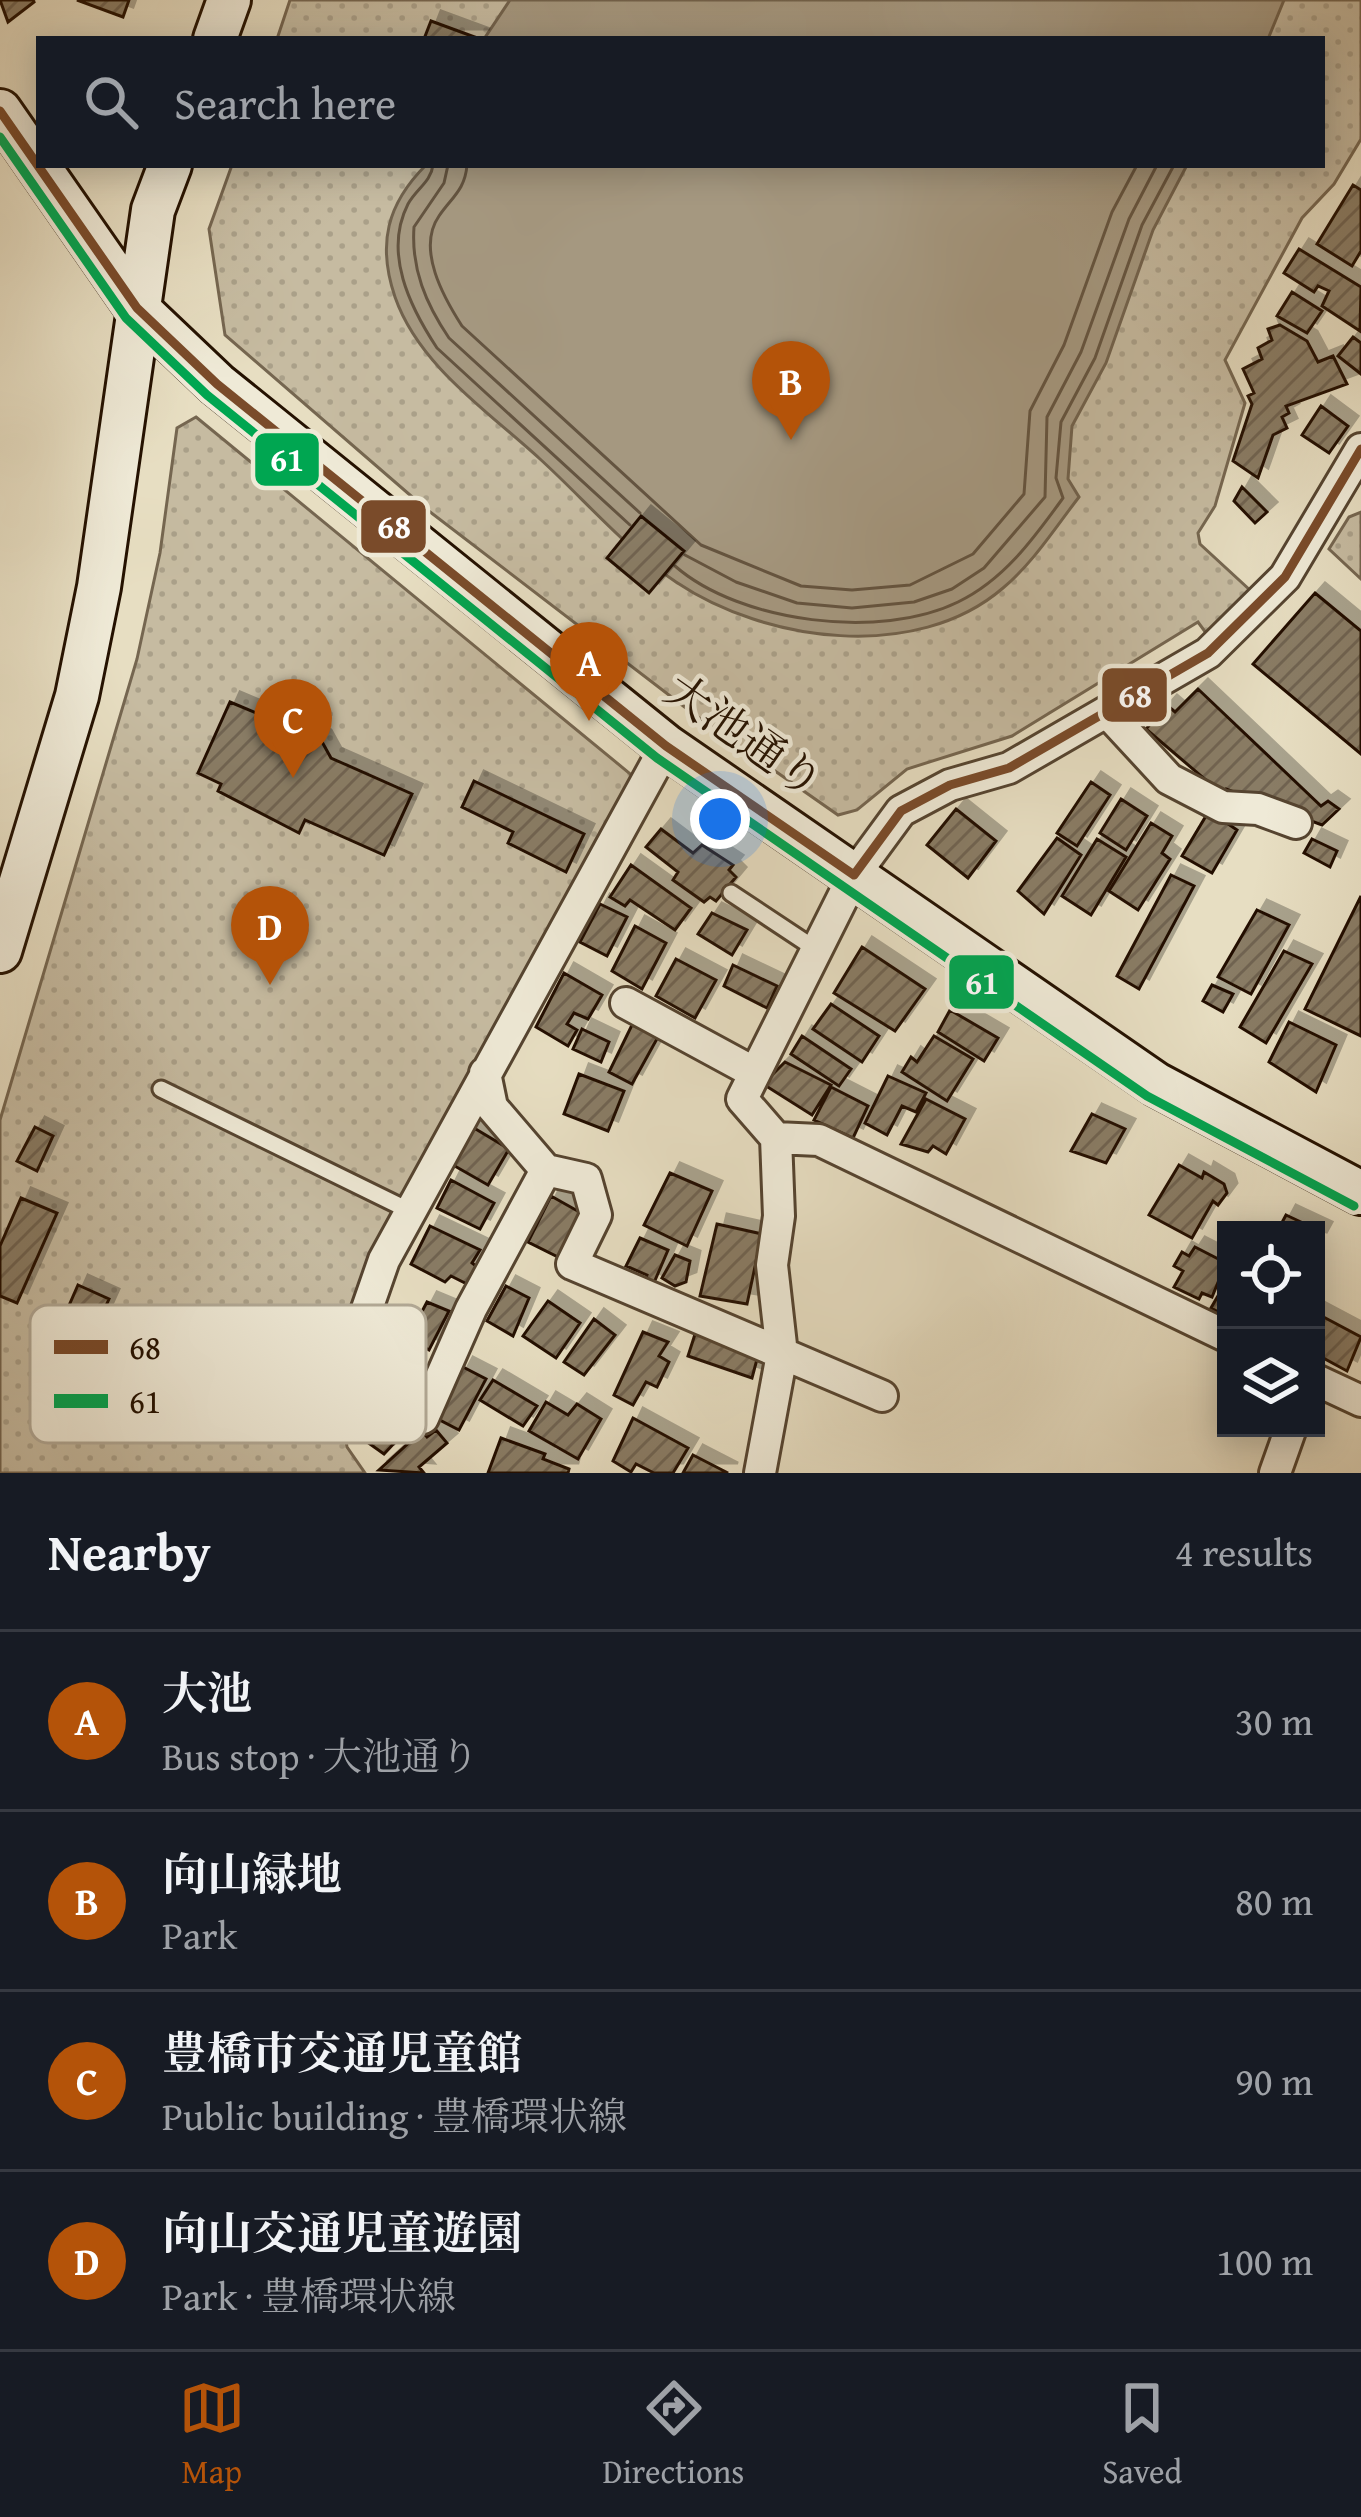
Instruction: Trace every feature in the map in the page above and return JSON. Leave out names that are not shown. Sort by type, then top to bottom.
[{"type":"street","points":[[216,36],[229,0]]},
{"type":"street","name":"大池通り","points":[[0,111],[36,163]]},
{"type":"street","name":"大池通り","points":[[40,168],[137,308],[217,384],[666,746],[1156,1084],[1361,1193]]},
{"type":"street","points":[[0,951],[12,872],[77,696],[99,586],[153,210],[169,168]]},
{"type":"street","points":[[760,1473],[782,1354],[772,1265],[779,1216],[776,1138],[742,1099],[854,874],[901,811],[950,785],[1009,768],[1208,653],[1285,577],[1351,486],[1361,449]]},
{"type":"street","points":[[1109,714],[1169,779],[1223,807],[1258,808],[1296,823]]},
{"type":"street","points":[[368,1305],[384,1260],[410,1211],[666,746]]},
{"type":"street","points":[[626,1003],[755,1073]]},
{"type":"street","points":[[485,1073],[492,1106],[546,1170],[586,1179],[596,1215],[572,1264],[882,1396]]},
{"type":"street","points":[[776,1138],[819,1140],[1217,1332]]},
{"type":"street","points":[[426,1413],[471,1309],[546,1170]]},
{"type":"street","points":[[1325,1383],[1361,1401]]},
{"type":"street","points":[[1275,1473],[1288,1437]]},
{"type":"lane","points":[[731,893],[817,950]]},
{"type":"lane","points":[[161,1089],[410,1211]]},
{"type":"shaded area","points":[[290,0],[1361,0],[1361,139],[1334,184],[1302,218],[1225,360],[1245,403],[1215,506],[1198,533],[1200,544],[1252,592],[1206,633],[1198,622],[1012,736],[907,769],[857,810],[838,815],[695,715],[425,508],[225,335],[209,229],[231,168],[1325,168],[1325,36],[278,36]]},
{"type":"shaded area","points":[[196,417],[634,777],[392,1221],[354,1305],[30,1305],[30,1443],[346,1443],[365,1473],[0,1473],[0,1120],[137,659],[160,553],[177,428]]},
{"type":"shaded area","points":[[1361,512],[1361,579],[1329,549],[1349,517]]},
{"type":"water","points":[[510,0],[1284,0],[1269,36],[486,36]]},
{"type":"water","points":[[423,168],[1185,168],[1153,230],[1106,363],[1072,426],[1068,479],[1079,497],[1014,578],[968,612],[928,627],[840,636],[752,619],[676,582],[623,540],[438,366],[406,322],[387,260],[394,210]]},
{"type":"building","points":[[0,0],[33,0],[34,2],[8,22]]},
{"type":"building","points":[[77,0],[129,0],[123,17]]},
{"type":"building","points":[[431,21],[472,36],[425,36]]},
{"type":"building","points":[[1353,185],[1361,190],[1361,251],[1352,266],[1317,244]]},
{"type":"building","points":[[1299,249],[1361,287],[1360,331],[1322,306],[1329,291],[1318,286],[1314,292],[1284,273]]},
{"type":"building","points":[[1292,292],[1322,311],[1307,333],[1277,316]]},
{"type":"building","points":[[1280,325],[1307,341],[1318,362],[1333,356],[1347,384],[1286,406],[1289,413],[1282,417],[1287,428],[1273,435],[1258,478],[1233,461],[1252,404],[1248,396],[1254,393],[1243,369],[1262,359],[1258,348],[1272,340],[1268,329]]},
{"type":"building","points":[[1353,337],[1361,343],[1361,374],[1338,356]]},
{"type":"building","points":[[1321,406],[1348,426],[1329,453],[1302,435]]},
{"type":"building","points":[[1242,487],[1267,512],[1255,523],[1234,501]]},
{"type":"building","points":[[641,516],[684,551],[649,593],[607,558]]},
{"type":"building","points":[[1315,593],[1361,631],[1361,754],[1253,664]]},
{"type":"building","points":[[1198,689],[1321,806],[1328,801],[1339,809],[1322,825],[1226,789],[1221,793],[1146,729],[1167,705],[1175,712]]},
{"type":"building","points":[[230,702],[321,740],[331,758],[412,794],[384,855],[305,820],[299,833],[218,791],[221,784],[198,773]]},
{"type":"building","points":[[474,781],[584,834],[566,872],[508,843],[513,832],[462,807]]},
{"type":"building","points":[[1091,782],[1110,795],[1077,846],[1057,833]]},
{"type":"building","points":[[1121,799],[1147,816],[1126,850],[1100,833]]},
{"type":"building","points":[[956,809],[996,841],[968,878],[927,845]]},
{"type":"building","points":[[1209,811],[1237,830],[1212,873],[1182,856]]},
{"type":"building","points":[[1151,823],[1172,836],[1162,853],[1170,859],[1138,910],[1109,891]]},
{"type":"building","points":[[661,829],[693,853],[702,845],[733,865],[729,870],[736,877],[716,901],[710,897],[704,902],[673,880],[678,872],[646,847]]},
{"type":"building","points":[[1057,838],[1081,855],[1044,914],[1018,891]]},
{"type":"building","points":[[1097,839],[1126,857],[1091,915],[1062,896]]},
{"type":"building","points":[[1312,839],[1337,851],[1330,867],[1304,853]]},
{"type":"building","points":[[631,865],[691,908],[675,930],[630,900],[625,906],[610,897]]},
{"type":"building","points":[[1171,875],[1194,886],[1139,989],[1117,976]]},
{"type":"building","points":[[1361,896],[1361,1036],[1305,1009]]},
{"type":"building","points":[[600,904],[627,917],[607,956],[580,942]]},
{"type":"building","points":[[1257,910],[1289,925],[1251,994],[1218,977]]},
{"type":"building","points":[[712,913],[747,930],[732,955],[698,934]]},
{"type":"building","points":[[635,926],[666,943],[642,989],[612,971]]},
{"type":"building","points":[[862,947],[925,989],[895,1031],[834,993]]},
{"type":"building","points":[[1284,951],[1312,964],[1266,1043],[1240,1027]]},
{"type":"building","points":[[676,959],[716,980],[695,1018],[656,996]]},
{"type":"building","points":[[733,965],[777,986],[767,1008],[724,986]]},
{"type":"building","points":[[564,973],[602,995],[588,1019],[574,1013],[567,1024],[577,1030],[568,1046],[536,1027]]},
{"type":"building","points":[[1212,985],[1233,994],[1223,1012],[1203,1001]]},
{"type":"building","points":[[831,1004],[879,1036],[862,1062],[813,1029]]},
{"type":"building","points":[[950,1010],[998,1038],[984,1061],[938,1032]]},
{"type":"building","points":[[1289,1022],[1336,1045],[1316,1092],[1269,1062]]},
{"type":"building","points":[[632,1025],[658,1037],[632,1084],[609,1072]]},
{"type":"building","points":[[582,1029],[609,1042],[601,1062],[573,1049]]},
{"type":"building","points":[[802,1036],[851,1069],[839,1086],[791,1054]]},
{"type":"building","points":[[934,1036],[973,1059],[947,1101],[902,1072],[911,1057],[917,1062]]},
{"type":"building","points":[[785,1062],[831,1085],[812,1115],[763,1084]]},
{"type":"building","points":[[579,1074],[624,1091],[608,1131],[564,1114]]},
{"type":"building","points":[[888,1076],[926,1093],[916,1112],[902,1106],[887,1135],[865,1123]]},
{"type":"building","points":[[831,1087],[868,1106],[853,1138],[814,1120]]},
{"type":"building","points":[[926,1099],[965,1119],[946,1154],[933,1146],[928,1152],[901,1144]]},
{"type":"building","points":[[1092,1114],[1125,1129],[1106,1163],[1071,1151]]},
{"type":"building","points":[[35,1127],[53,1136],[37,1171],[17,1161]]},
{"type":"building","points":[[474,1128],[509,1149],[488,1185],[453,1165]]},
{"type":"building","points":[[1179,1165],[1202,1178],[1204,1172],[1224,1184],[1227,1193],[1218,1205],[1213,1201],[1192,1238],[1149,1215]]},
{"type":"building","points":[[670,1173],[712,1191],[687,1246],[644,1225]]},
{"type":"building","points":[[451,1180],[494,1203],[480,1229],[437,1208]]},
{"type":"building","points":[[551,1196],[583,1214],[558,1257],[528,1242]]},
{"type":"building","points":[[21,1198],[57,1213],[17,1303],[0,1296],[0,1246]]},
{"type":"building","points":[[717,1224],[762,1234],[747,1304],[700,1296]]},
{"type":"building","points":[[430,1226],[480,1250],[472,1263],[481,1270],[471,1286],[451,1276],[445,1282],[411,1264]]},
{"type":"building","points":[[640,1238],[668,1250],[653,1285],[645,1281],[647,1275],[626,1266]]},
{"type":"building","points":[[1195,1247],[1217,1258],[1212,1297],[1202,1293],[1199,1299],[1174,1287],[1183,1271],[1174,1266],[1182,1252],[1189,1256]]},
{"type":"building","points":[[675,1255],[690,1261],[686,1282],[675,1286],[662,1278]]},
{"type":"building","points":[[78,1285],[109,1299],[106,1305],[69,1305]]},
{"type":"building","points":[[506,1286],[529,1298],[513,1336],[487,1321]]},
{"type":"building","points":[[548,1301],[580,1323],[556,1358],[523,1336]]},
{"type":"building","points":[[425,1305],[449,1311],[429,1350],[426,1348]]},
{"type":"building","points":[[1325,1318],[1361,1337],[1347,1371],[1325,1359]]},
{"type":"building","points":[[594,1319],[615,1335],[584,1375],[564,1362]]},
{"type":"building","points":[[697,1328],[760,1348],[752,1378],[688,1356]]},
{"type":"building","points":[[643,1332],[668,1342],[659,1356],[669,1362],[657,1387],[646,1382],[633,1405],[614,1395]]},
{"type":"building","points":[[463,1367],[486,1379],[459,1430],[436,1418]]},
{"type":"building","points":[[493,1380],[537,1406],[523,1426],[480,1400]]},
{"type":"building","points":[[546,1402],[568,1415],[577,1404],[601,1419],[578,1459],[529,1431]]},
{"type":"building","points":[[633,1418],[688,1448],[673,1473],[654,1473],[636,1464],[631,1472],[613,1461]]},
{"type":"building","points":[[436,1430],[447,1443],[419,1467],[424,1473],[379,1470],[409,1443],[426,1443]]},
{"type":"building","points":[[501,1438],[545,1454],[543,1459],[569,1469],[568,1473],[488,1473]]},
{"type":"building","points":[[368,1443],[394,1443],[384,1454]]},
{"type":"building","points":[[693,1455],[728,1473],[683,1473]]},
{"type":"transit line","name":"68","points":[[0,111],[36,163]]},
{"type":"transit line","name":"61","points":[[0,137],[126,318],[207,395],[657,758],[1147,1096],[1354,1206]]},
{"type":"transit line","name":"68","points":[[40,168],[137,308],[217,384],[666,746],[854,875]]},
{"type":"transit line","name":"68","points":[[854,875],[901,811],[950,785],[1009,768],[1208,653],[1285,577],[1361,449]]},
{"type":"place","name":"向山緑地","points":[[791,440]]},
{"type":"place","name":"大池","points":[[589,721]]},
{"type":"place","name":"豊橋市交通児童館","points":[[293,778]]},
{"type":"place","name":"向山交通児童遊園","points":[[270,985]]}]
